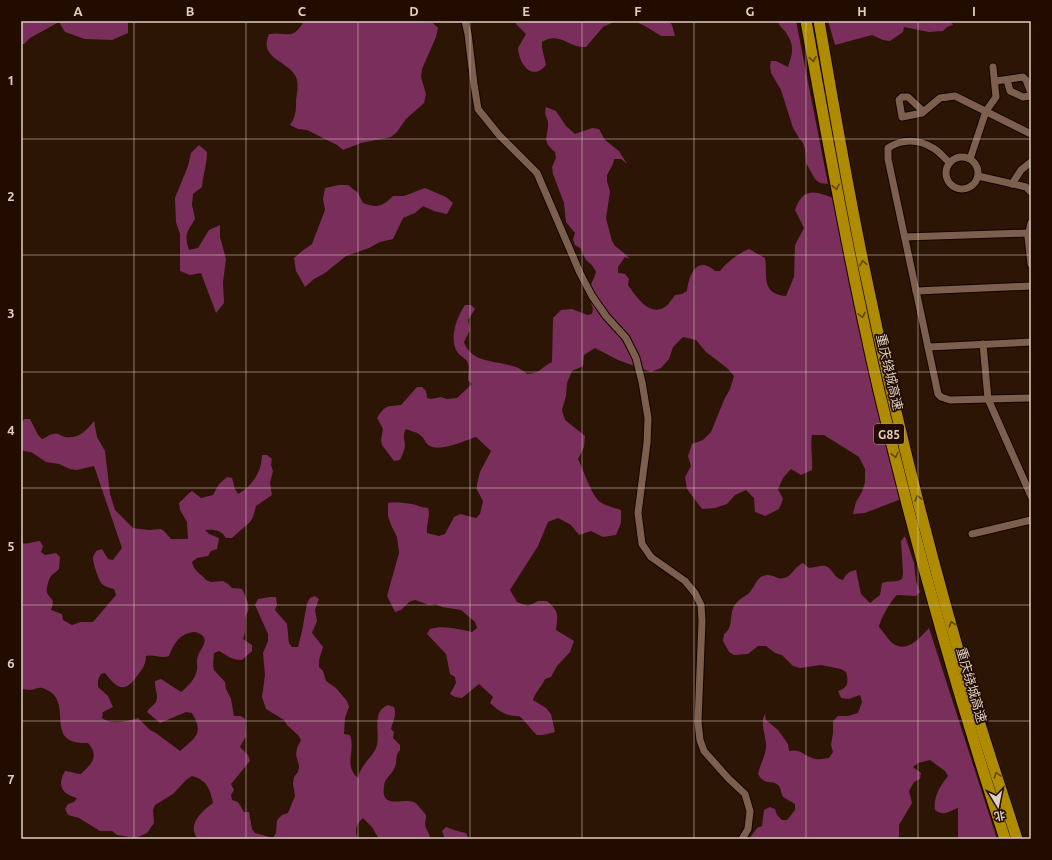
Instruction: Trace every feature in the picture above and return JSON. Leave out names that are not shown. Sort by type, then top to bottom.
[{"type":"highway","name":"重庆绕城高速","points":[[806,21],[851,262],[900,478],[962,702],[1005,839]]},
{"type":"highway","name":"重庆绕城高速","points":[[819,21],[842,156],[864,267],[890,383],[936,566],[970,691],[1017,839]]},
{"type":"street","points":[[465,21],[478,109],[499,135],[537,173],[580,273],[592,296],[606,316],[626,338],[636,358],[648,418],[647,444],[638,513],[642,544],[651,557],[685,581],[695,593],[701,605],[702,635],[698,722],[700,740],[704,751],[728,778],[745,794],[750,811],[748,829],[742,839]]},
{"type":"street","points":[[970,159],[986,111],[996,97],[993,67]]},
{"type":"street","points":[[996,81],[1023,77],[1026,80],[1031,94],[1024,97],[1010,91],[1006,80]]},
{"type":"street","points":[[924,111],[940,98],[955,96],[1031,134]]},
{"type":"street","points":[[949,162],[933,148],[918,142],[904,141],[896,143],[888,148],[888,159],[938,394],[950,400],[1031,398]]},
{"type":"street","points":[[956,157],[970,159],[975,163],[978,170],[978,176],[972,185],[966,188],[962,189],[953,187],[948,182],[946,176],[949,162],[956,157]]},
{"type":"street","points":[[1012,184],[1022,170],[1031,162]]},
{"type":"street","points":[[978,176],[1026,187],[1031,192]]},
{"type":"street","points":[[1031,223],[1029,233],[1031,264]]},
{"type":"street","points":[[905,237],[1029,233]]},
{"type":"street","points":[[916,291],[1031,286]]},
{"type":"street","points":[[928,347],[1031,342]]},
{"type":"street","points":[[983,344],[988,399],[1031,496]]},
{"type":"street","points":[[972,534],[1031,520]]},
{"type":"shaded area","points":[[21,21],[128,21],[128,33],[112,40],[85,39],[65,32],[59,22],[30,38],[24,44],[21,44]]},
{"type":"shaded area","points":[[304,21],[417,21],[433,23],[438,28],[436,37],[422,69],[421,77],[426,94],[424,103],[406,119],[397,132],[391,137],[361,143],[343,150],[337,145],[307,130],[298,129],[290,125],[295,113],[298,89],[297,80],[292,71],[275,58],[267,49],[267,42],[269,34],[293,34]]},
{"type":"shaded area","points":[[516,21],[616,21],[603,27],[586,47],[580,47],[554,38],[542,42],[546,65],[541,70],[536,72],[527,69],[521,60],[518,48],[526,34],[516,24]]},
{"type":"shaded area","points":[[634,21],[669,21],[672,25],[675,36],[661,36]]},
{"type":"shaded area","points":[[778,21],[796,21],[828,184],[820,183],[815,179],[806,163],[803,143],[793,128],[781,90],[771,73],[771,61],[776,61],[788,67],[792,53],[792,45]]},
{"type":"shaded area","points":[[828,21],[950,21],[953,25],[947,27],[943,31],[929,32],[904,27],[903,32],[890,41],[883,40],[872,35],[835,45]]},
{"type":"shaded area","points":[[546,107],[556,111],[566,126],[575,134],[592,128],[599,129],[605,140],[619,151],[627,164],[621,159],[614,159],[607,175],[610,192],[606,218],[612,241],[615,246],[630,259],[625,257],[618,267],[618,273],[625,274],[629,279],[628,285],[639,299],[648,307],[654,309],[665,307],[675,295],[682,294],[687,291],[692,273],[699,266],[703,265],[715,271],[720,271],[733,258],[749,249],[765,258],[767,283],[772,292],[786,296],[794,277],[795,245],[804,228],[795,210],[798,202],[802,197],[811,192],[835,199],[901,499],[865,513],[853,514],[856,502],[862,492],[865,482],[865,469],[859,457],[824,435],[812,435],[812,470],[801,475],[791,469],[783,478],[778,489],[783,499],[779,509],[765,516],[755,512],[754,498],[746,490],[735,495],[727,504],[715,508],[702,509],[687,489],[685,477],[691,466],[688,456],[692,444],[703,440],[711,432],[730,389],[734,376],[727,368],[706,352],[696,340],[683,337],[673,347],[669,359],[661,368],[651,372],[618,360],[595,348],[584,355],[583,366],[572,371],[567,383],[566,396],[562,410],[565,420],[585,436],[584,447],[578,459],[591,488],[600,502],[621,510],[621,523],[616,535],[603,537],[591,531],[579,535],[571,525],[558,518],[548,522],[538,546],[510,590],[517,602],[528,606],[538,601],[547,601],[554,608],[557,614],[556,630],[574,641],[570,652],[557,666],[551,677],[545,679],[534,697],[533,700],[546,708],[551,714],[555,732],[537,735],[519,716],[507,714],[493,706],[490,703],[493,697],[479,684],[462,698],[455,697],[450,694],[456,683],[455,677],[450,674],[446,654],[427,634],[430,629],[440,627],[472,632],[477,628],[475,622],[461,610],[442,607],[436,604],[429,605],[415,600],[409,602],[401,610],[395,612],[387,596],[399,553],[397,537],[388,516],[388,503],[412,504],[428,508],[429,514],[427,533],[439,536],[445,534],[454,517],[460,514],[476,518],[480,514],[483,501],[477,490],[477,484],[480,472],[491,451],[476,437],[447,447],[441,448],[430,446],[419,434],[406,429],[404,434],[405,446],[403,453],[400,460],[394,461],[382,445],[381,440],[383,429],[377,418],[385,408],[401,405],[417,387],[422,387],[426,391],[427,398],[431,399],[441,397],[447,399],[457,398],[472,384],[468,380],[468,363],[458,353],[454,341],[455,328],[465,305],[471,305],[475,309],[468,320],[470,330],[464,342],[469,350],[475,356],[483,360],[511,366],[520,369],[527,374],[538,371],[552,362],[553,318],[561,310],[572,309],[587,315],[592,314],[593,309],[588,290],[596,272],[592,265],[586,260],[580,248],[575,245],[573,239],[575,233],[566,222],[564,203],[553,174],[552,167],[556,158],[555,152],[548,145],[546,140],[548,123],[545,113]]},
{"type":"shaded area","points":[[199,145],[207,152],[206,161],[202,187],[193,194],[192,205],[195,219],[188,231],[187,241],[189,250],[198,248],[209,230],[220,225],[220,237],[226,259],[223,282],[224,303],[216,313],[201,273],[190,275],[180,271],[180,234],[176,222],[175,198],[188,166],[191,153]]},
{"type":"shaded area","points":[[348,185],[358,193],[363,203],[372,206],[379,206],[393,196],[404,196],[425,188],[446,197],[453,203],[447,214],[434,211],[423,206],[415,213],[403,218],[393,239],[380,242],[369,248],[346,256],[305,287],[296,271],[294,258],[312,244],[325,210],[323,199],[325,188]]},
{"type":"shaded area","points":[[24,419],[30,419],[38,435],[42,439],[55,434],[65,437],[74,437],[82,434],[94,421],[97,437],[105,451],[110,494],[115,510],[133,528],[149,530],[161,529],[171,539],[188,539],[187,522],[180,510],[179,503],[190,492],[192,491],[201,498],[213,495],[219,484],[227,477],[232,478],[238,494],[252,483],[258,473],[262,461],[262,455],[267,455],[272,459],[271,465],[273,471],[270,483],[272,495],[256,506],[250,522],[232,538],[226,538],[222,533],[217,531],[205,530],[209,534],[219,538],[217,549],[211,551],[208,556],[197,558],[192,562],[196,570],[206,580],[211,582],[223,581],[232,588],[242,589],[247,600],[248,611],[245,619],[245,632],[243,639],[252,645],[252,651],[242,660],[239,660],[219,651],[214,653],[213,665],[214,670],[225,682],[226,689],[231,699],[234,716],[241,716],[245,719],[246,736],[240,747],[248,755],[250,761],[231,784],[234,790],[231,795],[232,800],[238,802],[244,812],[249,812],[252,829],[255,833],[273,838],[276,833],[277,820],[282,815],[288,813],[295,796],[293,784],[294,777],[298,772],[299,766],[296,755],[297,748],[301,740],[284,720],[266,709],[262,697],[265,675],[263,653],[268,641],[268,634],[255,605],[258,599],[276,597],[277,604],[275,610],[287,624],[289,643],[292,647],[298,647],[307,603],[310,598],[315,596],[319,599],[315,610],[317,621],[312,633],[323,647],[319,660],[319,667],[323,671],[326,681],[336,688],[347,701],[349,707],[345,718],[344,734],[350,735],[352,747],[350,763],[351,768],[358,778],[362,768],[377,745],[377,722],[380,712],[388,705],[394,707],[395,716],[391,729],[394,732],[393,738],[400,745],[400,750],[397,755],[395,767],[387,778],[384,786],[385,798],[393,802],[409,801],[417,804],[426,815],[425,825],[430,839],[379,839],[372,827],[363,818],[356,827],[358,839],[198,839],[194,829],[197,819],[204,810],[213,803],[211,793],[207,786],[201,780],[192,776],[186,780],[173,794],[155,805],[153,810],[154,823],[147,833],[136,838],[117,835],[112,831],[100,831],[79,818],[68,815],[65,809],[68,804],[74,802],[77,798],[67,794],[62,788],[61,781],[65,771],[81,774],[91,763],[94,756],[92,748],[88,743],[74,742],[66,737],[62,730],[58,703],[54,695],[41,688],[30,690],[21,689],[21,543],[26,544],[40,541],[43,546],[41,552],[45,555],[56,553],[60,557],[59,569],[50,578],[47,586],[47,593],[53,601],[51,610],[62,614],[63,620],[72,625],[81,622],[93,622],[116,595],[114,589],[102,584],[95,567],[93,557],[96,551],[102,549],[108,559],[113,560],[122,548],[94,466],[77,470],[70,469],[59,464],[46,462],[31,452],[24,451],[21,449],[21,426]],"holes":[[[195,632],[201,634],[205,641],[198,656],[196,673],[189,685],[181,692],[161,679],[155,681],[157,699],[147,712],[160,723],[186,712],[192,713],[196,720],[198,731],[194,738],[180,751],[150,730],[138,718],[115,722],[110,722],[102,718],[103,712],[113,707],[108,696],[98,687],[98,680],[101,674],[105,673],[120,687],[128,686],[142,669],[146,656],[169,656],[175,643],[185,634]]]},
{"type":"shaded area","points":[[905,536],[914,563],[916,581],[920,592],[916,596],[897,595],[886,610],[879,627],[891,642],[902,647],[912,644],[929,628],[997,839],[958,839],[958,808],[944,813],[935,810],[935,801],[938,792],[948,776],[945,771],[930,760],[918,763],[913,767],[921,773],[920,779],[914,782],[909,791],[912,803],[899,825],[899,839],[749,839],[757,828],[762,826],[764,810],[770,807],[775,809],[777,815],[782,820],[787,820],[795,810],[795,804],[783,797],[779,786],[774,783],[764,781],[758,774],[766,747],[763,724],[765,714],[766,720],[778,730],[788,744],[789,751],[797,751],[812,758],[821,759],[829,758],[833,752],[831,745],[833,721],[838,716],[848,716],[858,713],[862,702],[860,695],[849,699],[841,698],[838,691],[846,686],[847,679],[846,672],[841,669],[821,665],[800,668],[793,666],[782,655],[775,653],[766,646],[758,646],[748,654],[734,655],[729,652],[723,641],[724,634],[730,625],[734,606],[750,592],[763,576],[769,575],[784,578],[803,563],[809,568],[823,566],[828,567],[837,577],[843,580],[848,573],[856,570],[861,594],[870,603],[880,595],[882,583],[902,579],[901,541]]},
{"type":"shaded area","points":[[446,827],[466,833],[469,839],[445,839],[442,831]]}]
